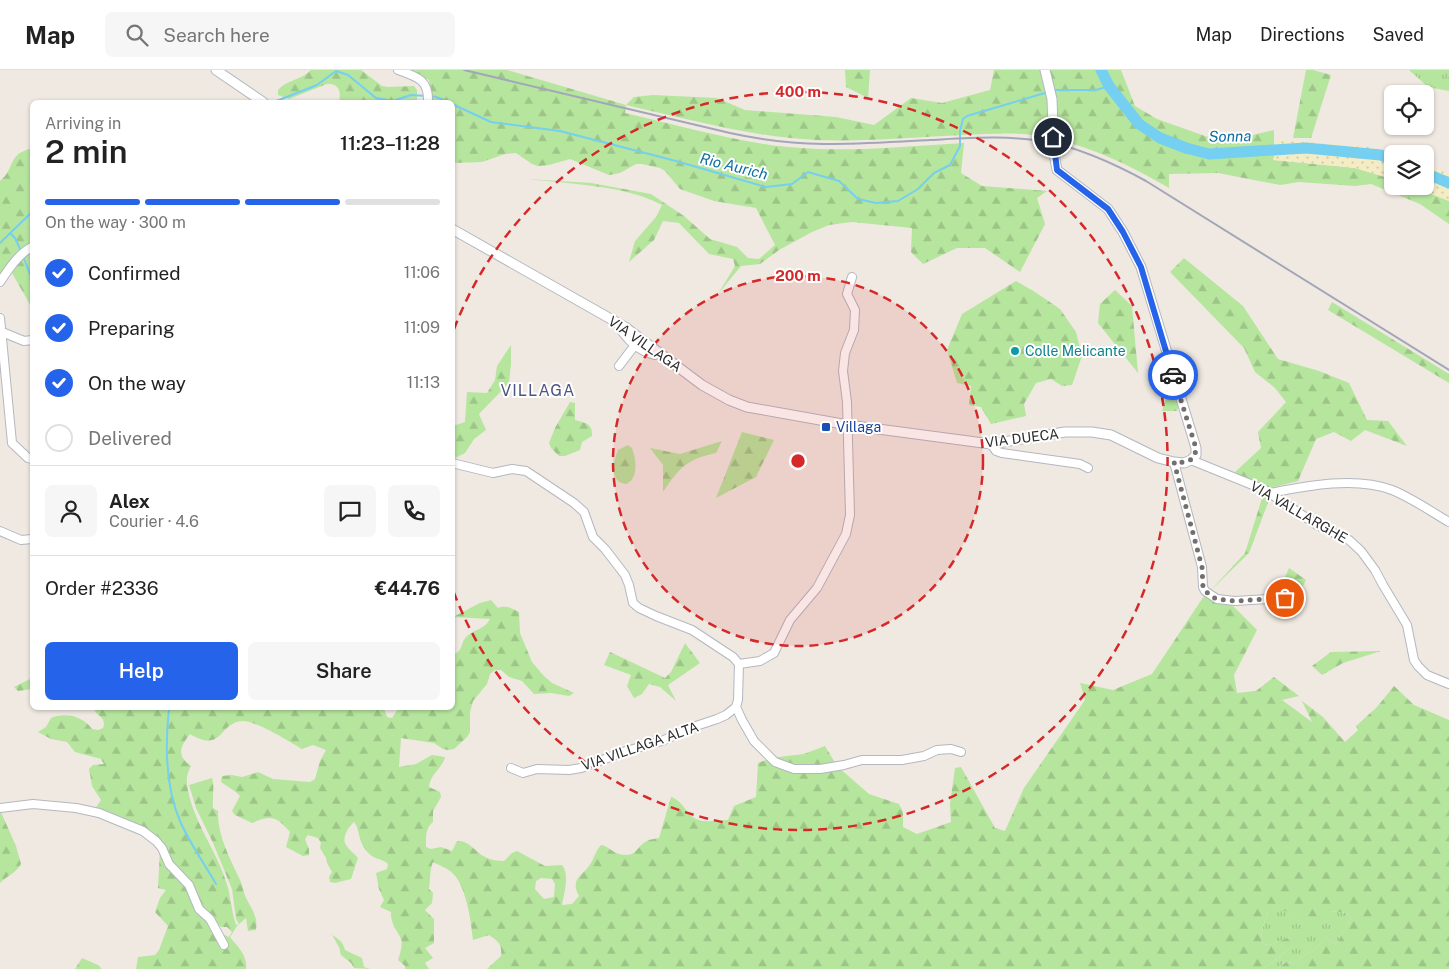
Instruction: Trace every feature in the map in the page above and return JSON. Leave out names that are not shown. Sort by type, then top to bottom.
[{"type":"street","points":[[216,70],[259,100]]},
{"type":"street","points":[[398,70],[424,82],[428,91],[428,100]]},
{"type":"street","points":[[1045,70],[1052,99],[1054,154],[1057,170],[1108,209],[1123,232],[1141,267],[1196,448],[1196,455],[1191,460]]},
{"type":"street","name":"VIA VILLAGA","points":[[455,231],[616,322],[660,352],[702,385],[729,400],[747,407],[848,425]]},
{"type":"street","points":[[0,282],[19,258],[30,248]]},
{"type":"street","points":[[739,664],[760,661],[774,653],[790,620],[817,588],[846,534],[850,515],[848,425],[843,370],[844,353],[854,330],[855,310],[847,294],[852,277]]},
{"type":"street","points":[[0,318],[12,443],[30,458]]},
{"type":"street","points":[[616,322],[623,334],[634,345],[655,355],[660,352]]},
{"type":"street","points":[[2,332],[24,341],[30,340]]},
{"type":"street","points":[[618,366],[634,345]]},
{"type":"street","name":"VIA DUECA","points":[[848,425],[991,444],[1064,432],[1092,432],[1111,436],[1158,458],[1184,463],[1191,460]]},
{"type":"street","points":[[991,444],[996,451],[1002,453],[1080,464],[1088,468]]},
{"type":"street","name":"VIA VALLARGHE","points":[[1191,460],[1270,493],[1317,525],[1349,540],[1361,550],[1375,570],[1407,626],[1414,660],[1427,675],[1449,684]]},
{"type":"street","points":[[1174,462],[1202,567],[1205,591],[1216,599],[1235,601],[1285,598],[1288,604],[1288,613]]},
{"type":"street","points":[[455,464],[494,473],[512,469],[526,471],[574,503],[584,512],[593,537],[610,554],[625,575],[633,603],[656,616],[692,630],[733,657],[739,664],[738,700],[736,707],[754,740],[775,762],[794,769],[820,769],[862,760],[902,760],[924,756],[937,750],[951,749],[961,752]]},
{"type":"street","points":[[1270,493],[1310,485],[1375,485],[1403,495],[1449,522]]},
{"type":"street","points":[[0,531],[21,540],[30,539]]},
{"type":"street","name":"VIA VILLAGA ALTA","points":[[512,768],[523,773],[537,769],[569,770],[581,768],[626,751],[662,741],[717,719],[733,711],[736,707]]},
{"type":"street","points":[[0,808],[33,804],[76,808],[99,813],[143,831],[156,841],[170,864],[188,885],[199,910],[210,919],[224,945]]},
{"type":"green space","points":[[311,70],[361,70],[382,86],[414,86],[417,90],[417,100],[339,100],[339,89],[331,84],[289,99],[278,95],[278,90],[281,87]]},
{"type":"green space","points":[[406,70],[507,70],[626,105],[625,113],[768,145],[811,149],[855,149],[964,143],[961,173],[982,186],[1047,191],[1037,198],[1045,224],[1020,272],[985,248],[957,248],[923,264],[911,252],[912,228],[852,222],[829,225],[779,250],[760,264],[741,266],[718,294],[735,266],[733,259],[709,254],[679,223],[663,221],[654,240],[629,262],[635,241],[656,217],[662,205],[647,198],[614,189],[528,179],[591,183],[651,194],[684,216],[710,239],[737,247],[748,258],[759,259],[775,245],[756,208],[714,201],[680,189],[665,171],[642,164],[636,164],[620,173],[609,175],[570,159],[538,166],[516,153],[505,154],[482,162],[455,163],[455,100],[431,100],[429,80]]},
{"type":"green space","points":[[845,70],[870,70],[868,98],[846,87]]},
{"type":"green space","points":[[994,70],[1121,70],[1135,106],[1157,119],[1222,142],[1274,130],[1274,160],[1355,168],[1384,177],[1384,189],[1371,184],[1355,186],[1299,182],[1280,185],[1218,173],[1169,174],[1169,188],[1106,156],[1074,144],[1040,136],[1021,134],[816,140],[720,127],[626,105],[634,97],[653,95],[717,98],[745,110],[836,117],[874,125],[911,98],[942,103],[990,90]]},
{"type":"green space","points":[[1306,70],[1331,75],[1311,138],[1293,138]]},
{"type":"green space","points":[[1409,70],[1449,70],[1449,91],[1434,88],[1434,85],[1426,85]]},
{"type":"green space","points":[[30,149],[30,304],[12,273],[13,256],[0,274],[0,181],[18,154]]},
{"type":"green space","points":[[1398,195],[1434,195],[1449,201],[1449,224],[1420,204]]},
{"type":"green space","points":[[1184,258],[1243,306],[1278,359],[1319,371],[1349,383],[1367,420],[1388,421],[1407,446],[1365,430],[1351,441],[1334,432],[1316,439],[1298,481],[1274,487],[1249,553],[1211,590],[1245,553],[1263,495],[1235,472],[1261,448],[1258,432],[1286,402],[1275,388],[1255,372],[1244,348],[1170,272]]},
{"type":"green space","points":[[1016,281],[1060,309],[1076,332],[1082,356],[1072,385],[1062,386],[1051,379],[1036,383],[1024,404],[1026,416],[991,424],[981,407],[969,405],[971,386],[957,383],[947,350],[962,314]]},
{"type":"green space","points":[[1115,290],[1132,306],[1138,373],[1098,323],[1100,304]]},
{"type":"green space","points":[[1332,302],[1449,374],[1449,383],[1328,310]]},
{"type":"green space","points":[[511,345],[509,383],[479,414],[486,430],[474,439],[465,453],[455,458],[455,425],[465,422],[467,392],[487,393],[495,380],[497,366]]},
{"type":"green space","points":[[1180,353],[1195,363],[1177,411],[1162,411]]},
{"type":"green space","points":[[570,402],[575,403],[575,420],[590,426],[592,436],[582,442],[580,450],[565,456],[559,456],[549,443]]},
{"type":"green space","points":[[742,432],[774,440],[756,477],[716,498]]},
{"type":"green space","points":[[722,441],[716,453],[698,458],[679,471],[663,492],[663,465],[650,448],[680,454]]},
{"type":"green space","points":[[628,445],[632,448],[635,458],[635,473],[633,478],[626,484],[617,480],[614,466],[618,450]]},
{"type":"green space","points":[[1289,568],[1306,580],[1295,601],[1280,589]]},
{"type":"green space","points":[[1204,596],[1233,606],[1257,630],[1234,675],[1237,693],[1256,691],[1274,677],[1299,696],[1282,700],[1312,722],[1302,701],[1323,717],[1345,742],[1358,730],[1356,726],[1377,707],[1394,686],[1414,705],[1449,720],[1449,969],[1277,969],[1286,962],[1294,963],[1316,948],[1326,937],[1336,945],[1351,918],[1347,913],[1330,911],[1313,929],[1286,911],[1268,912],[1261,933],[1263,944],[1270,945],[1290,937],[1297,939],[1293,946],[1263,969],[487,969],[501,956],[499,944],[489,935],[473,940],[467,902],[456,876],[446,868],[433,862],[429,889],[433,893],[432,903],[425,910],[434,919],[434,943],[425,948],[433,958],[425,963],[429,969],[405,969],[405,966],[398,960],[402,941],[393,923],[391,912],[380,907],[384,900],[379,889],[376,873],[387,869],[388,864],[374,857],[365,849],[354,822],[346,832],[344,839],[346,845],[358,858],[351,879],[335,883],[330,882],[329,877],[332,872],[320,848],[321,843],[318,838],[308,835],[305,839],[309,855],[303,856],[286,847],[290,832],[277,820],[269,818],[252,823],[235,815],[232,811],[240,796],[221,782],[222,776],[242,777],[258,772],[273,779],[310,782],[315,779],[320,761],[326,750],[313,745],[302,749],[265,728],[243,721],[229,726],[215,739],[209,741],[190,734],[182,747],[181,754],[191,766],[187,779],[190,797],[199,823],[224,875],[236,925],[239,924],[236,919],[232,889],[196,808],[189,785],[212,778],[213,808],[218,811],[222,838],[255,917],[256,930],[248,931],[246,918],[237,926],[230,937],[244,956],[246,969],[136,969],[138,957],[155,955],[159,950],[168,926],[155,912],[160,898],[166,890],[158,888],[160,849],[168,865],[187,886],[197,911],[212,921],[217,931],[229,937],[232,932],[227,927],[221,927],[212,919],[211,914],[200,907],[190,884],[171,864],[157,838],[148,830],[123,818],[95,809],[101,800],[92,786],[89,769],[93,765],[104,764],[101,759],[75,752],[67,742],[51,739],[38,732],[46,727],[51,718],[62,715],[79,718],[92,729],[98,730],[103,728],[103,719],[94,710],[385,710],[387,717],[392,718],[397,710],[455,710],[455,654],[459,651],[467,636],[483,627],[490,619],[455,616],[480,603],[491,600],[498,608],[506,607],[519,612],[520,633],[532,662],[552,683],[574,693],[569,696],[551,693],[534,694],[522,681],[509,677],[501,670],[495,670],[490,674],[487,684],[473,701],[470,712],[470,732],[467,737],[454,749],[448,750],[434,743],[401,738],[399,767],[416,764],[432,755],[445,757],[430,782],[429,787],[440,792],[441,797],[433,811],[433,822],[430,824],[427,833],[426,847],[431,849],[441,847],[452,851],[457,841],[461,841],[492,860],[504,861],[517,851],[545,866],[562,865],[566,879],[562,905],[572,904],[579,896],[576,882],[591,864],[601,845],[625,855],[633,853],[643,843],[651,839],[659,838],[671,797],[679,801],[691,816],[699,820],[728,820],[734,806],[756,797],[758,763],[771,758],[804,754],[825,746],[837,766],[869,794],[899,804],[903,812],[903,827],[917,834],[951,822],[950,804],[955,768],[961,767],[995,828],[1005,831],[1024,788],[1085,700],[1080,683],[1113,690],[1152,674]],"holes":[[[541,878],[552,879],[555,884],[554,897],[544,899],[535,889],[536,881]]]},
{"type":"green space","points":[[685,643],[700,663],[668,685],[676,701],[660,687],[649,684],[642,694],[634,698],[627,686],[631,675],[604,665],[610,652],[665,678],[671,672]]},
{"type":"green space","points":[[1381,651],[1343,663],[1322,675],[1312,666],[1331,652]]},
{"type":"green space","points":[[30,679],[30,689],[18,691],[14,687]]},
{"type":"green space","points":[[0,810],[16,846],[21,864],[0,883]]},
{"type":"green space","points":[[1287,910],[1293,917],[1330,911],[1347,913],[1351,918],[1336,945],[1326,937],[1316,948],[1294,963],[1285,962],[1277,969],[1263,969],[1293,946],[1290,937],[1270,945],[1263,944],[1261,933],[1268,912]]},
{"type":"green space","points":[[332,935],[340,941],[345,950],[362,958],[364,967],[370,969],[354,968],[341,955]]},
{"type":"green space","points":[[82,958],[98,965],[102,969],[75,969]]},
{"type":"sand","points":[[1278,140],[1369,147],[1384,151],[1384,177],[1355,168],[1273,160]]},
{"type":"sand","points":[[1434,167],[1449,174],[1449,201],[1434,195]]},
{"type":"waterway","name":"Sonna","points":[[1101,70],[1109,86],[1139,124],[1160,138],[1186,148],[1209,154],[1306,148],[1384,156]]},
{"type":"waterway","name":"Rio Aurich","points":[[279,100],[317,85],[336,71],[348,75],[376,98],[387,100]]},
{"type":"waterway","name":"Rio Aurich","points":[[1053,90],[1096,90],[1109,86]]},
{"type":"waterway","name":"Rio Aurich","points":[[455,105],[491,122],[560,131],[766,187],[792,184],[808,172],[839,181],[858,199],[876,203],[898,201],[918,189],[934,173],[950,165],[960,146],[960,131],[963,119],[967,116],[1045,93]]},
{"type":"waterway","name":"Rio Aurich","points":[[396,100],[411,95],[427,96]]},
{"type":"waterway","name":"Rio Aurich","points":[[431,96],[444,100]]},
{"type":"waterway","name":"Sonna","points":[[1434,177],[1449,183]]},
{"type":"waterway","name":"Rio Aurich","points":[[0,243],[30,214]]},
{"type":"waterway","points":[[10,233],[15,238],[21,251]]},
{"type":"waterway","points":[[23,256],[30,274]]},
{"type":"waterway","points":[[169,710],[167,765],[171,794],[180,821],[216,884]]},
{"type":"railway","points":[[464,70],[756,138],[830,144],[960,138],[1004,138],[1048,142],[1074,149],[1111,163],[1146,181],[1449,370]]},
{"type":"way so far","points":[[1173,375],[1196,448],[1196,455],[1191,460],[1184,463],[1174,462],[1202,567],[1205,591],[1216,599],[1235,601],[1285,598]]},
{"type":"place","name":"Colle Melicante","points":[[1015,351]]},
{"type":"place","name":"Villaga","points":[[826,427]]},
{"type":"district","name":"VILLAGA","points":[[538,390]]},
{"type":"route","points":[[1053,137],[1057,170],[1108,209],[1123,232],[1141,267],[1173,375]]}]
